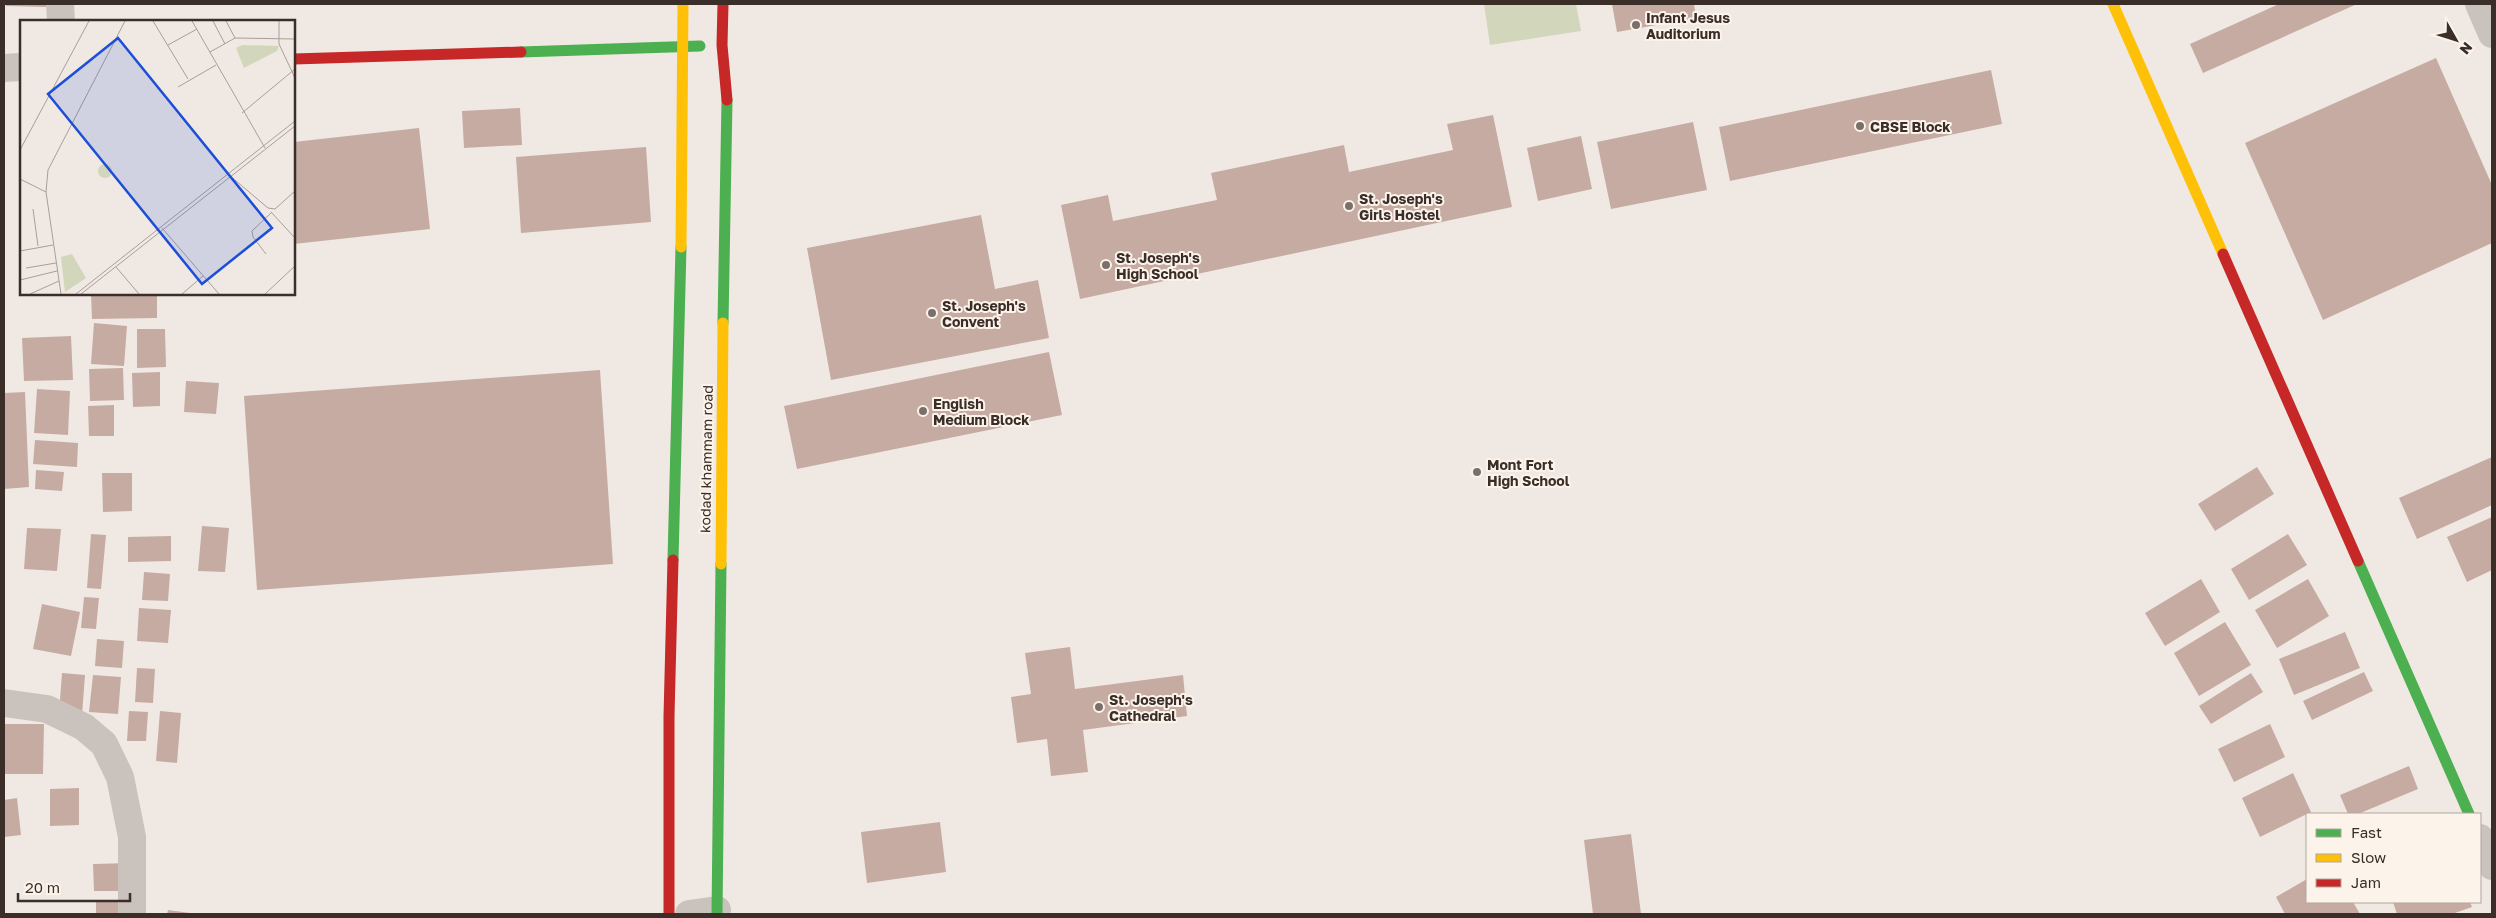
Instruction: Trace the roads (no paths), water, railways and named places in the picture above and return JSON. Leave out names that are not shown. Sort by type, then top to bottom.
[{"type":"main road","points":[[669,914],[669,706],[681,265],[683,4]]},
{"type":"main road","name":"kodad khammam road","points":[[717,912],[727,96],[722,45],[723,4]]},
{"type":"main road","points":[[2113,4],[2469,813]]},
{"type":"main road","points":[[295,59],[722,45]]},
{"type":"street","points":[[60,4],[61,20]]},
{"type":"street","points":[[2480,4],[2492,34]]},
{"type":"street","points":[[4,68],[20,67]]},
{"type":"street","points":[[4,703],[47,709],[84,727],[104,744],[120,777],[132,837],[132,914]]},
{"type":"street","points":[[2481,840],[2492,866]]},
{"type":"street","points":[[689,914],[717,912]]},
{"type":"place","name":"Infant Jesus Auditorium","points":[[1636,25]]},
{"type":"place","name":"CBSE Block","points":[[1860,126]]},
{"type":"place","name":"St. Joseph's Girls Hostel","points":[[1349,206]]},
{"type":"place","name":"St. Joseph's High School","points":[[1106,265]]},
{"type":"place","name":"St. Joseph's Convent","points":[[932,313]]},
{"type":"place","name":"English Medium Block","points":[[923,411]]},
{"type":"place","name":"Mont Fort High School","points":[[1477,472]]},
{"type":"place","name":"St. Joseph's Cathedral","points":[[1099,707]]}]
